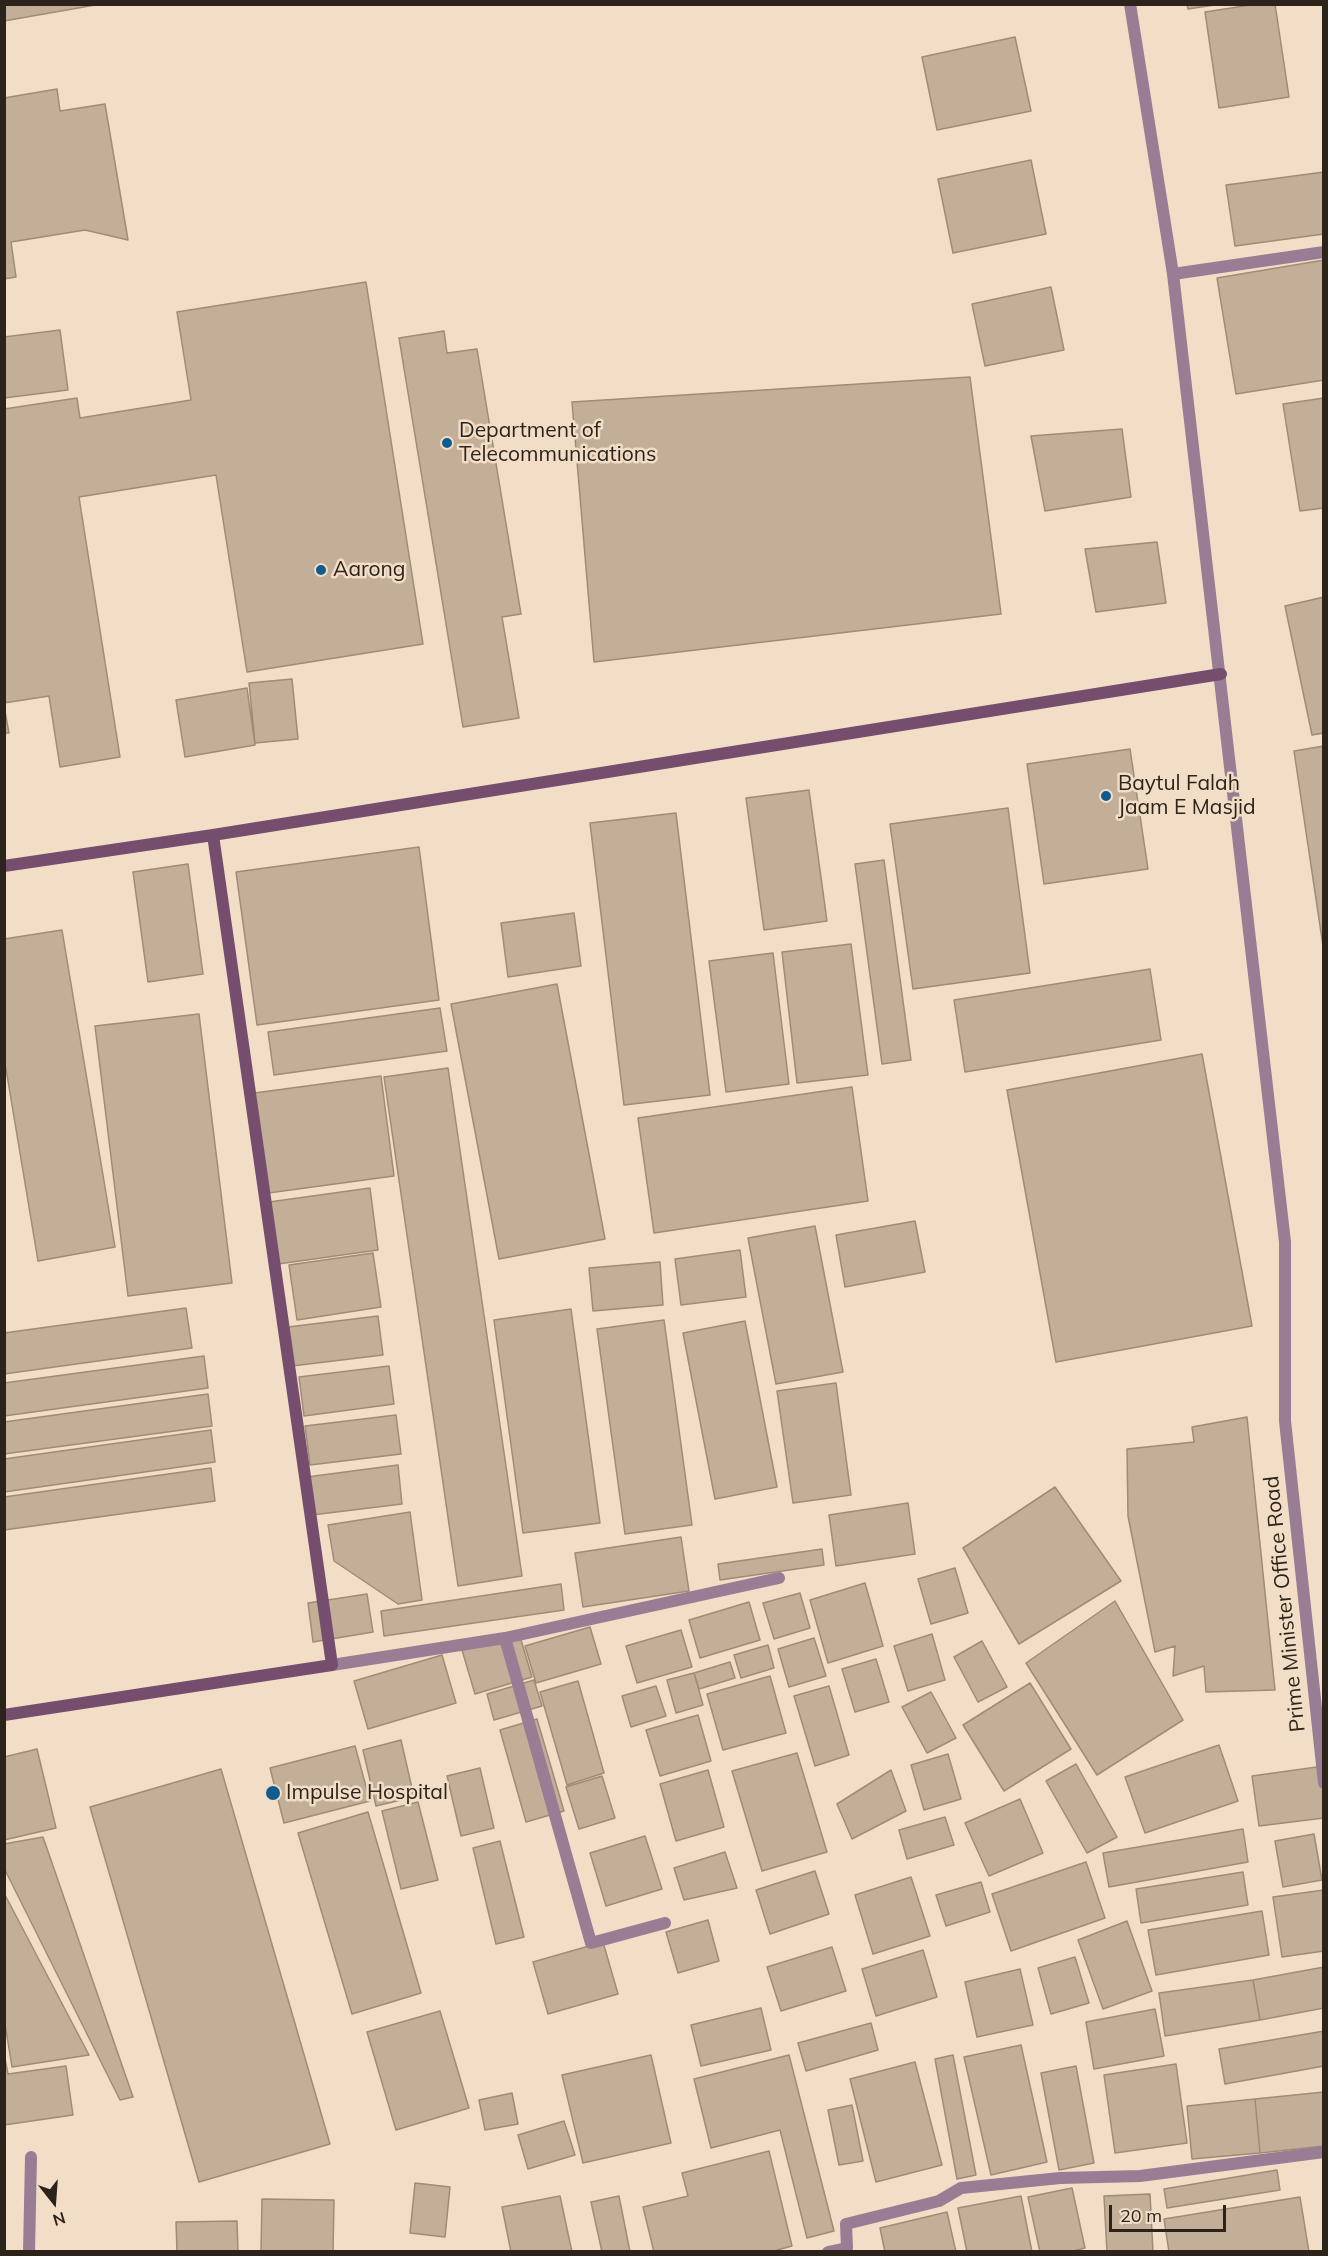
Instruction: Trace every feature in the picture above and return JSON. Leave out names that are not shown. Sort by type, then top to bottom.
[{"type":"street","name":"Prime Minister Office Road","points":[[1130,4],[1173,274],[1285,1242],[1285,1421],[1323,1783]]},
{"type":"street","points":[[1173,274],[1323,252]]},
{"type":"street","points":[[4,866],[213,835],[1221,674]]},
{"type":"street","points":[[213,835],[332,1665]]},
{"type":"street","points":[[4,1714],[505,1638],[779,1578]]},
{"type":"street","points":[[505,1638],[591,1943],[665,1923]]},
{"type":"street","points":[[828,2252],[847,2248],[846,2224],[939,2201],[962,2187],[1060,2178],[1140,2176],[1323,2152]]},
{"type":"street","points":[[29,2252],[31,2157]]},
{"type":"building","points":[[4,4],[101,4],[4,21]]},
{"type":"building","points":[[1187,4],[1221,4],[1188,9]]},
{"type":"building","points":[[1257,4],[1275,4],[1289,97],[1219,108],[1205,12]]},
{"type":"building","points":[[1015,37],[1031,111],[937,130],[922,57]]},
{"type":"building","points":[[57,89],[60,111],[105,104],[128,240],[85,230],[11,242],[16,277],[4,279],[4,98]]},
{"type":"building","points":[[1031,160],[1046,234],[953,253],[938,179]]},
{"type":"building","points":[[1324,172],[1324,234],[1235,246],[1226,185]]},
{"type":"building","points":[[1324,260],[1324,380],[1236,394],[1217,278]]},
{"type":"building","name":"Aarong","points":[[366,282],[423,644],[247,672],[216,475],[79,497],[120,757],[60,767],[49,696],[4,703],[4,409],[77,398],[80,418],[191,400],[177,312]]},
{"type":"building","points":[[1051,287],[1064,350],[985,366],[972,304]]},
{"type":"building","points":[[60,330],[68,390],[4,398],[4,337]]},
{"type":"building","points":[[444,331],[447,353],[477,349],[521,614],[502,617],[519,718],[463,727],[399,338]]},
{"type":"building","points":[[970,377],[1001,614],[594,662],[572,402]]},
{"type":"building","points":[[1324,398],[1324,508],[1300,511],[1283,404]]},
{"type":"building","points":[[1122,429],[1131,497],[1045,511],[1031,436]]},
{"type":"building","points":[[1157,542],[1166,603],[1096,612],[1085,549]]},
{"type":"building","points":[[1324,597],[1324,733],[1312,735],[1285,606]]},
{"type":"building","points":[[292,679],[298,739],[255,743],[249,683]]},
{"type":"building","points":[[247,688],[255,745],[185,757],[176,700]]},
{"type":"building","points":[[4,706],[9,733],[4,733]]},
{"type":"building","points":[[1324,746],[1324,953],[1294,751]]},
{"type":"building","points":[[1130,749],[1148,869],[1044,884],[1027,764]]},
{"type":"building","points":[[809,790],[827,921],[764,930],[746,798]]},
{"type":"building","points":[[1008,808],[1030,973],[913,989],[890,824]]},
{"type":"building","points":[[676,813],[710,1095],[624,1105],[590,823]]},
{"type":"building","points":[[419,847],[439,1000],[257,1025],[236,872]]},
{"type":"building","points":[[884,860],[911,1060],[882,1064],[855,864]]},
{"type":"building","points":[[188,864],[203,974],[148,982],[133,872]]},
{"type":"building","points":[[574,913],[581,966],[508,977],[501,923]]},
{"type":"building","points":[[62,930],[115,1247],[38,1261],[4,1057],[4,939]]},
{"type":"building","points":[[851,944],[868,1075],[797,1083],[782,952]]},
{"type":"building","points":[[773,953],[789,1084],[726,1092],[709,961]]},
{"type":"building","points":[[1150,969],[1161,1040],[965,1072],[954,1000]]},
{"type":"building","points":[[557,984],[605,1239],[499,1259],[451,1004]]},
{"type":"building","points":[[440,1008],[447,1051],[274,1075],[268,1032]]},
{"type":"building","points":[[199,1014],[232,1283],[128,1296],[95,1026]]},
{"type":"building","points":[[1202,1054],[1252,1326],[1056,1362],[1007,1090]]},
{"type":"building","points":[[448,1068],[522,1576],[458,1586],[384,1077]]},
{"type":"building","points":[[381,1076],[394,1176],[261,1194],[247,1094]]},
{"type":"building","points":[[852,1087],[868,1201],[654,1233],[638,1118]]},
{"type":"building","points":[[370,1188],[378,1250],[271,1265],[262,1203]]},
{"type":"building","points":[[915,1221],[925,1272],[845,1287],[836,1235]]},
{"type":"building","points":[[815,1226],[843,1372],[776,1384],[748,1238]]},
{"type":"building","points":[[740,1250],[746,1297],[681,1305],[675,1259]]},
{"type":"building","points":[[373,1253],[381,1307],[297,1320],[289,1265]]},
{"type":"building","points":[[660,1262],[663,1305],[593,1311],[589,1268]]},
{"type":"building","points":[[186,1308],[192,1348],[4,1374],[4,1333]]},
{"type":"building","points":[[571,1309],[600,1523],[523,1533],[494,1320]]},
{"type":"building","points":[[378,1316],[383,1355],[292,1366],[288,1327]]},
{"type":"building","points":[[664,1320],[692,1525],[625,1534],[597,1329]]},
{"type":"building","points":[[745,1321],[777,1487],[715,1499],[683,1333]]},
{"type":"building","points":[[204,1356],[208,1388],[4,1416],[4,1383]]},
{"type":"building","points":[[389,1366],[394,1404],[304,1416],[299,1377]]},
{"type":"building","points":[[836,1383],[851,1495],[793,1503],[777,1391]]},
{"type":"building","points":[[208,1394],[212,1426],[4,1454],[4,1422]]},
{"type":"building","points":[[396,1415],[401,1454],[310,1465],[305,1426]]},
{"type":"building","points":[[1247,1417],[1275,1690],[1206,1692],[1204,1666],[1173,1676],[1175,1646],[1155,1652],[1128,1516],[1127,1449],[1194,1442],[1192,1427]]},
{"type":"building","points":[[211,1430],[215,1462],[4,1492],[4,1459]]},
{"type":"building","points":[[398,1465],[402,1504],[312,1515],[307,1477]]},
{"type":"building","points":[[211,1468],[215,1501],[4,1530],[4,1497]]},
{"type":"building","points":[[1055,1487],[1121,1581],[1019,1644],[963,1548]]},
{"type":"building","points":[[908,1503],[915,1554],[836,1566],[829,1515]]},
{"type":"building","points":[[410,1512],[422,1600],[398,1604],[334,1561],[328,1525]]},
{"type":"building","points":[[681,1537],[689,1591],[583,1607],[575,1553]]},
{"type":"building","points":[[822,1549],[824,1565],[720,1580],[718,1564]]},
{"type":"building","points":[[955,1568],[968,1613],[931,1624],[918,1579]]},
{"type":"building","points":[[865,1583],[883,1646],[828,1663],[810,1600]]},
{"type":"building","points":[[561,1584],[564,1610],[384,1636],[381,1611]]},
{"type":"building","points":[[800,1593],[810,1628],[774,1639],[763,1603]]},
{"type":"building","points":[[367,1594],[373,1632],[313,1642],[308,1603]]},
{"type":"building","points":[[1115,1601],[1183,1720],[1097,1775],[1026,1663]]},
{"type":"building","points":[[749,1602],[760,1640],[700,1658],[689,1620]]},
{"type":"building","points":[[590,1627],[601,1664],[536,1683],[525,1646]]},
{"type":"building","points":[[681,1630],[692,1667],[637,1683],[626,1646]]},
{"type":"building","points":[[519,1633],[532,1677],[475,1694],[462,1650]]},
{"type":"building","points":[[932,1634],[945,1680],[908,1691],[894,1646]]},
{"type":"building","points":[[814,1638],[826,1676],[789,1687],[778,1649]]},
{"type":"building","points":[[982,1641],[1007,1687],[978,1702],[954,1657]]},
{"type":"building","points":[[768,1645],[774,1668],[741,1678],[734,1655]]},
{"type":"building","points":[[442,1655],[456,1703],[368,1729],[354,1681]]},
{"type":"building","points":[[876,1659],[889,1702],[855,1712],[842,1669]]},
{"type":"building","points":[[730,1662],[735,1678],[699,1689],[694,1673]]},
{"type":"building","points":[[694,1673],[703,1705],[676,1713],[667,1680]]},
{"type":"building","points":[[770,1676],[786,1733],[723,1750],[707,1694]]},
{"type":"building","points":[[534,1680],[542,1706],[494,1720],[487,1694]]},
{"type":"building","points":[[578,1681],[604,1773],[567,1785],[540,1692]]},
{"type":"building","points":[[1030,1683],[1071,1749],[1004,1791],[963,1725]]},
{"type":"building","points":[[656,1686],[666,1716],[631,1727],[622,1696]]},
{"type":"building","points":[[829,1686],[849,1755],[815,1766],[794,1696]]},
{"type":"building","points":[[931,1692],[956,1738],[927,1753],[902,1707]]},
{"type":"building","points":[[698,1715],[711,1761],[660,1776],[646,1730]]},
{"type":"building","points":[[537,1719],[564,1811],[526,1822],[500,1730]]},
{"type":"building","points":[[401,1740],[414,1797],[376,1806],[363,1750]]},
{"type":"building","points":[[1219,1745],[1238,1801],[1145,1833],[1125,1777]]},
{"type":"building","points":[[355,1746],[370,1801],[284,1823],[270,1768]]},
{"type":"building","points":[[37,1749],[56,1828],[4,1840],[4,1757]]},
{"type":"building","points":[[797,1753],[827,1852],[762,1871],[732,1771]]},
{"type":"building","points":[[948,1754],[961,1799],[924,1810],[911,1765]]},
{"type":"building","points":[[1076,1764],[1117,1837],[1087,1853],[1046,1781]]},
{"type":"building","points":[[1324,1766],[1324,1818],[1259,1826],[1252,1776]]},
{"type":"building","points":[[480,1768],[494,1828],[461,1836],[447,1776]]},
{"type":"building","points":[[221,1769],[330,2144],[199,2182],[90,1807]]},
{"type":"building","points":[[708,1770],[724,1827],[676,1841],[660,1784]]},
{"type":"building","points":[[891,1770],[906,1811],[852,1839],[837,1804]]},
{"type":"building","points":[[602,1776],[615,1818],[579,1829],[566,1787]]},
{"type":"building","points":[[1020,1799],[1043,1853],[989,1876],[965,1823]]},
{"type":"building","points":[[418,1802],[438,1880],[401,1889],[382,1811]]},
{"type":"building","points":[[368,1812],[421,1993],[352,2014],[298,1833]]},
{"type":"building","points":[[945,1817],[954,1845],[907,1859],[899,1830]]},
{"type":"building","points":[[1243,1829],[1248,1862],[1109,1887],[1103,1853]]},
{"type":"building","points":[[1314,1834],[1322,1880],[1283,1887],[1275,1841]]},
{"type":"building","points":[[645,1836],[662,1889],[606,1906],[590,1853]]},
{"type":"building","points":[[43,1837],[133,2097],[120,2100],[4,1868],[4,1844]]},
{"type":"building","points":[[500,1841],[524,1937],[496,1944],[473,1848]]},
{"type":"building","points":[[725,1852],[737,1888],[684,1900],[674,1868]]},
{"type":"building","points":[[1086,1862],[1105,1918],[1011,1951],[992,1894]]},
{"type":"building","points":[[815,1871],[829,1914],[770,1934],[756,1890]]},
{"type":"building","points":[[1243,1872],[1248,1905],[1141,1923],[1136,1889]]},
{"type":"building","points":[[911,1877],[930,1936],[873,1954],[855,1895]]},
{"type":"building","points":[[981,1882],[990,1912],[946,1926],[936,1895]]},
{"type":"building","points":[[1324,1890],[1324,1951],[1282,1957],[1273,1897]]},
{"type":"building","points":[[4,1893],[89,2055],[12,2067],[4,2018]]},
{"type":"building","points":[[1262,1911],[1269,1955],[1156,1975],[1148,1930]]},
{"type":"building","points":[[708,1920],[719,1961],[678,1973],[666,1932]]},
{"type":"building","points":[[1127,1921],[1152,1991],[1103,2009],[1078,1940]]},
{"type":"building","points":[[603,1942],[618,1994],[548,2014],[533,1962]]},
{"type":"building","points":[[832,1947],[846,1991],[781,2011],[767,1967]]},
{"type":"building","points":[[923,1950],[937,1997],[876,2016],[862,1969]]},
{"type":"building","points":[[1075,1957],[1089,2003],[1051,2014],[1038,1968]]},
{"type":"building","points":[[1324,1967],[1324,2008],[1260,2020],[1253,1980]]},
{"type":"building","points":[[1020,1969],[1033,2025],[977,2037],[965,1982]]},
{"type":"building","points":[[1253,1980],[1260,2020],[1165,2036],[1159,1993]]},
{"type":"building","points":[[761,2008],[771,2050],[701,2066],[691,2025]]},
{"type":"building","points":[[1155,2009],[1164,2056],[1094,2069],[1086,2022]]},
{"type":"building","points":[[440,2011],[469,2108],[396,2130],[367,2032]]},
{"type":"building","points":[[871,2023],[878,2050],[806,2071],[798,2043]]},
{"type":"building","points":[[1324,2031],[1324,2066],[1225,2084],[1219,2049]]},
{"type":"building","points":[[1021,2045],[1047,2162],[991,2175],[964,2057]]},
{"type":"building","points":[[4,2054],[8,2074],[66,2066],[73,2115],[4,2125]]},
{"type":"building","points":[[651,2055],[671,2143],[583,2163],[562,2075]]},
{"type":"building","points":[[789,2055],[834,2231],[807,2238],[780,2130],[711,2148],[694,2079]]},
{"type":"building","points":[[953,2055],[976,2175],[957,2179],[935,2059]]},
{"type":"building","points":[[915,2062],[942,2165],[876,2182],[850,2079]]},
{"type":"building","points":[[1176,2064],[1187,2143],[1115,2153],[1104,2075]]},
{"type":"building","points":[[1076,2066],[1094,2163],[1059,2170],[1041,2073]]},
{"type":"building","points":[[1324,2092],[1324,2146],[1260,2153],[1255,2099]]},
{"type":"building","points":[[512,2093],[518,2124],[485,2130],[479,2100]]},
{"type":"building","points":[[1255,2099],[1260,2153],[1192,2159],[1187,2106]]},
{"type":"building","points":[[852,2105],[863,2161],[839,2165],[828,2110]]},
{"type":"building","points":[[564,2121],[575,2155],[528,2169],[518,2135]]},
{"type":"building","points":[[769,2151],[792,2246],[770,2252],[654,2252],[643,2207],[688,2196],[682,2173]]},
{"type":"building","points":[[1277,2170],[1280,2190],[1167,2208],[1164,2189]]},
{"type":"building","points":[[415,2183],[450,2187],[445,2237],[410,2233]]},
{"type":"building","points":[[1072,2188],[1085,2248],[1069,2252],[1040,2252],[1028,2197]]},
{"type":"building","points":[[1150,2194],[1153,2252],[1107,2252],[1104,2196]]},
{"type":"building","points":[[560,2196],[572,2252],[511,2252],[502,2207]]},
{"type":"building","points":[[619,2196],[630,2252],[602,2252],[591,2202]]},
{"type":"building","points":[[1021,2196],[1032,2252],[967,2252],[958,2208]]},
{"type":"building","points":[[1300,2197],[1309,2252],[1169,2252],[1164,2219]]},
{"type":"building","points":[[262,2199],[334,2200],[333,2252],[261,2252]]},
{"type":"building","points":[[947,2212],[956,2252],[885,2252],[880,2228]]},
{"type":"building","points":[[237,2221],[238,2252],[177,2252],[176,2222]]},
{"type":"place","name":"Department of Telecommunications","points":[[447,443]]},
{"type":"place","name":"Aarong","points":[[321,570]]},
{"type":"place","name":"Baytul Falah Jaam E Masjid","points":[[1106,796]]},
{"type":"place","name":"Impulse Hospital","points":[[273,1793]]}]
